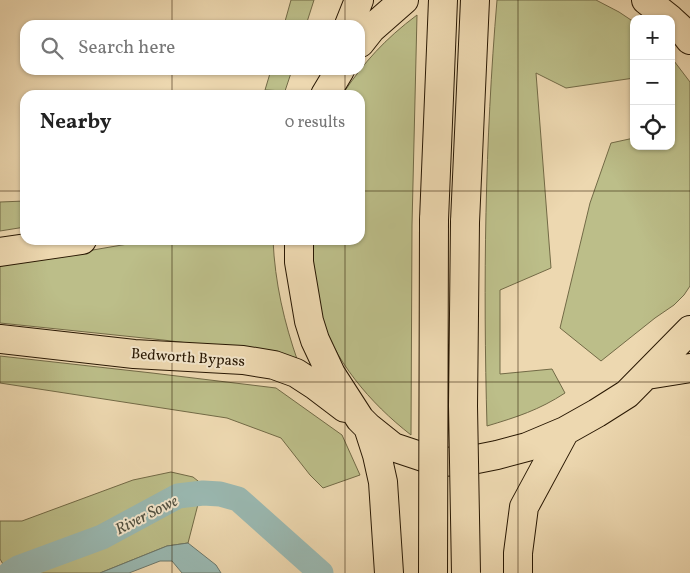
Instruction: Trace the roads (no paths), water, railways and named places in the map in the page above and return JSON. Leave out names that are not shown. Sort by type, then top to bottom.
[{"type":"highway","points":[[351,20],[359,0]]},
{"type":"highway","points":[[365,37],[404,0]]},
{"type":"highway","points":[[466,573],[463,406],[465,222],[475,0]]},
{"type":"highway","points":[[646,0],[664,15]]},
{"type":"highway","points":[[433,573],[434,220],[443,1]]},
{"type":"highway","points":[[675,24],[690,40]]},
{"type":"highway","points":[[0,252],[48,245]]},
{"type":"highway","points":[[299,245],[299,262],[309,321],[315,340],[331,374],[364,423],[378,455],[383,482],[388,573]]},
{"type":"highway","name":"Bedworth Bypass","points":[[0,339],[134,354],[243,360],[274,365],[296,373],[316,386],[393,447],[438,462],[467,461],[496,455],[527,447],[566,431],[597,414],[627,394],[690,330]]},
{"type":"highway","points":[[647,375],[690,368]]},
{"type":"highway","points":[[518,563],[524,507],[566,431]]},
{"type":"water","points":[[188,543],[216,565],[221,573],[182,573],[172,561],[160,561],[129,573],[100,573],[167,546]]},
{"type":"waterway","name":"River Sowe","points":[[10,573],[18,568],[102,537],[178,496],[203,493],[220,494],[238,499],[321,573]]}]
